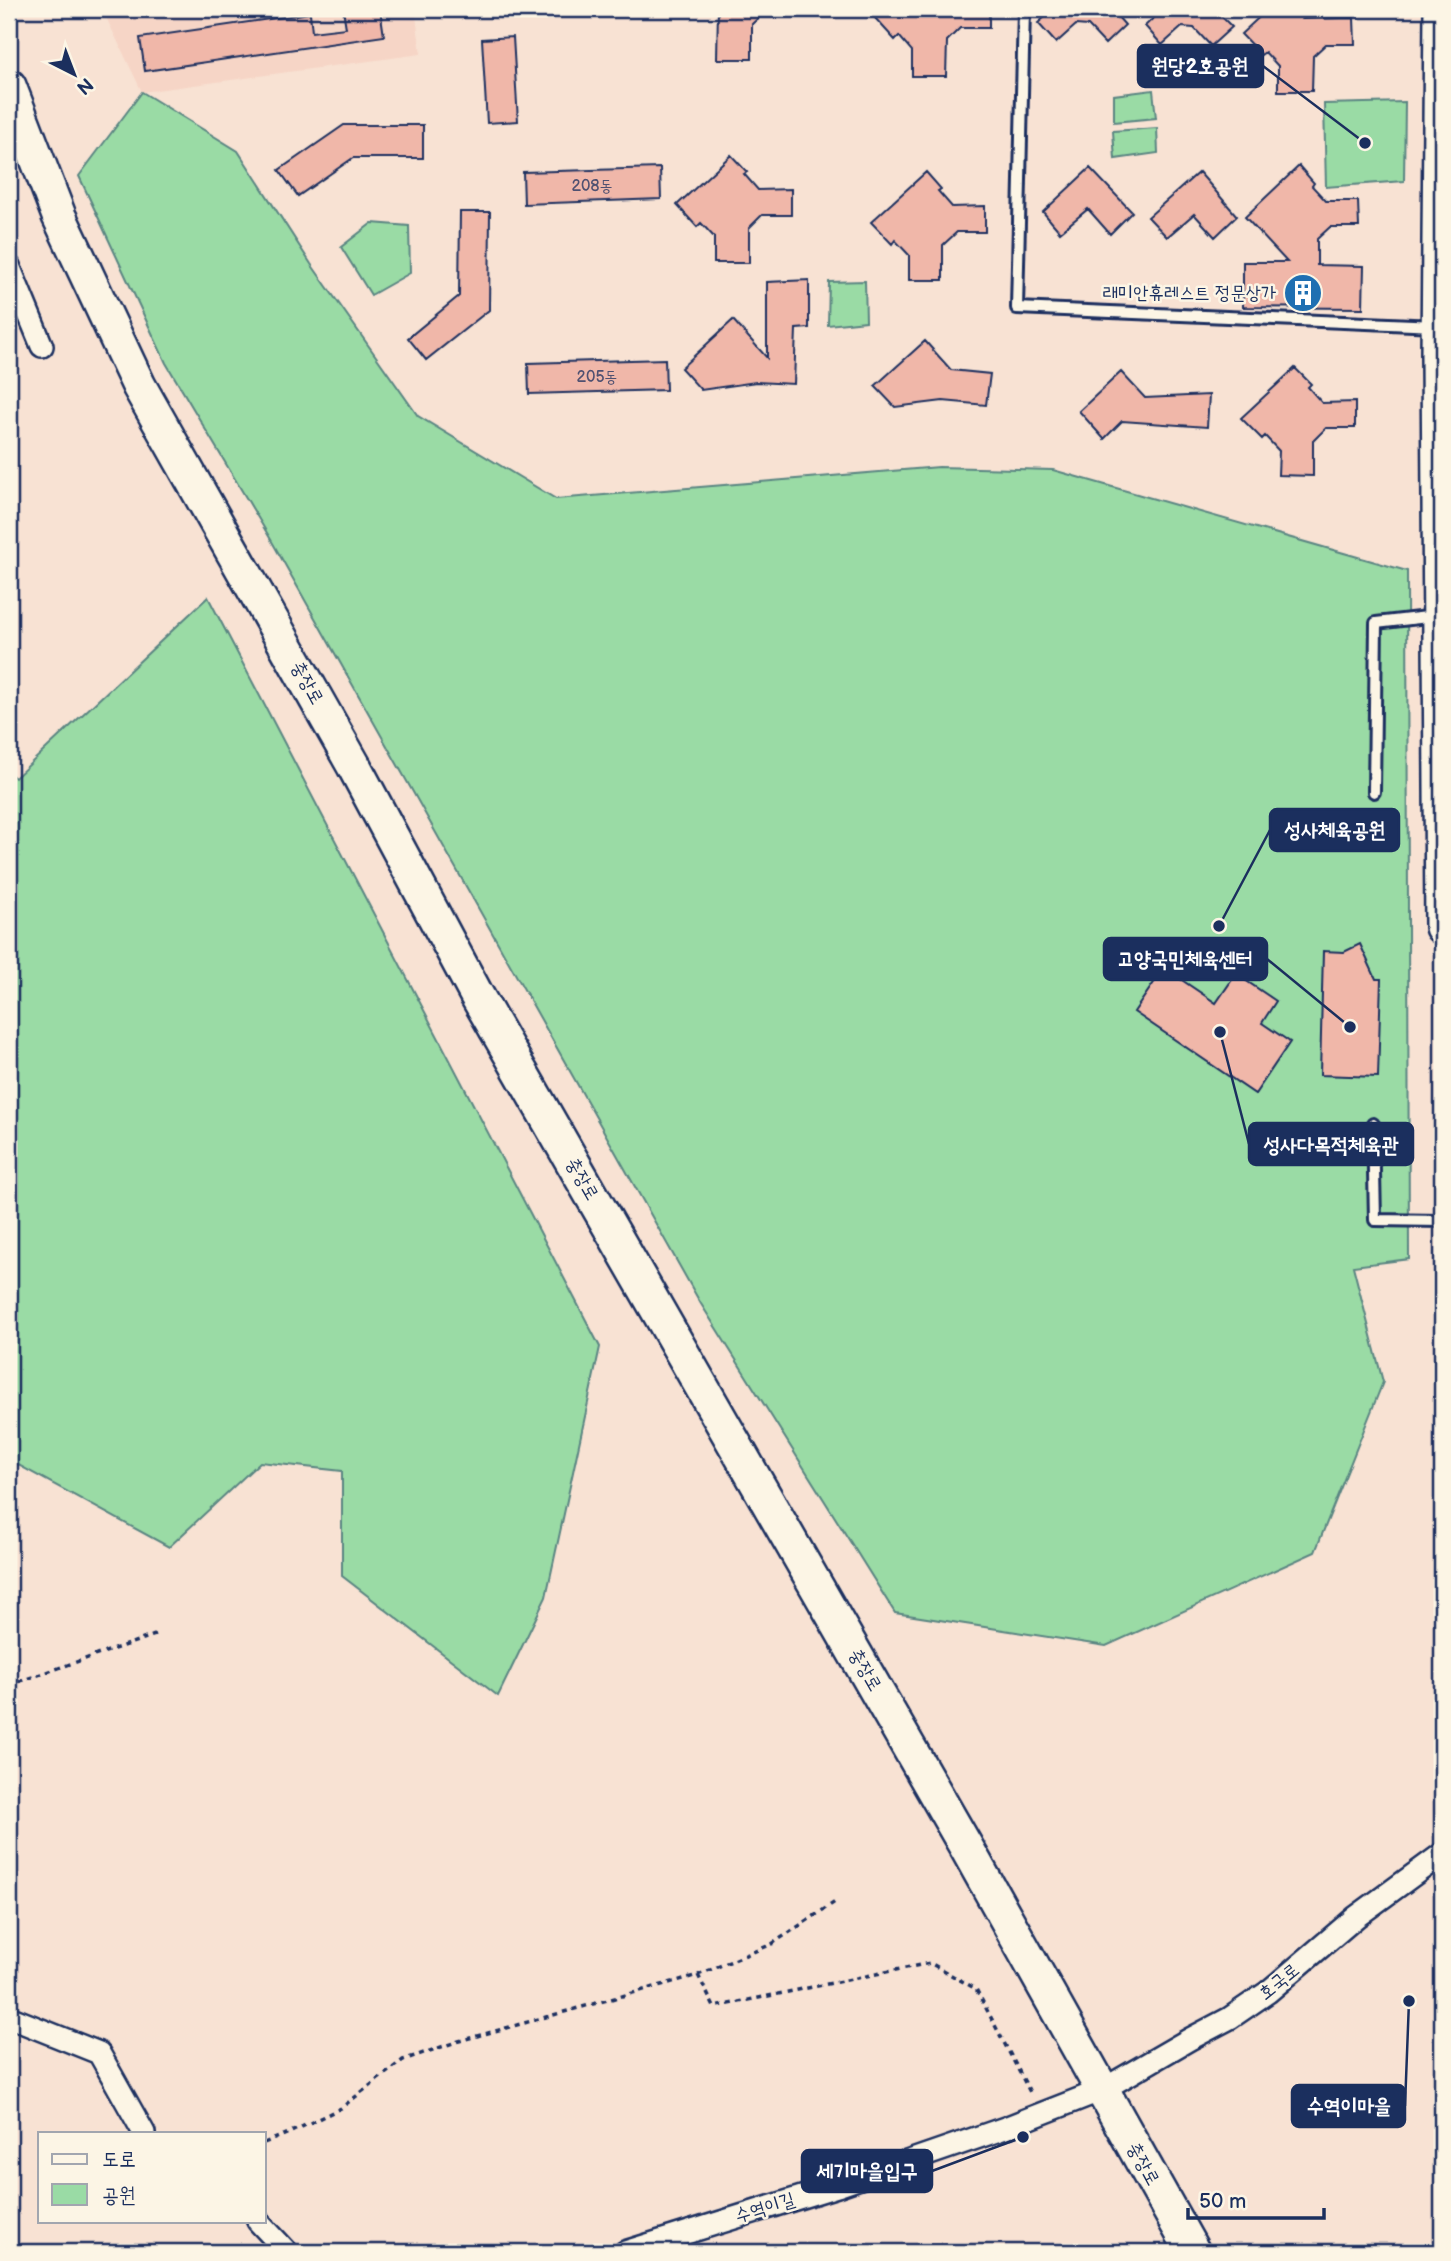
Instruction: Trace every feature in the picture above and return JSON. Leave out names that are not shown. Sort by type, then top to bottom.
[{"type":"main road","points":[[1441,9],[1442,927]]},
{"type":"main road","name":"충장로","points":[[9,86],[59,216],[139,386],[354,766],[476,994],[965,1845],[1193,2252]]},
{"type":"street","points":[[9,266],[41,346]]},
{"type":"street","name":"호국로","points":[[1102,2090],[1230,2018],[1268,1992],[1356,1917],[1442,1854]]},
{"type":"street","points":[[9,2017],[99,2053],[143,2132]]},
{"type":"street","name":"수역이길","points":[[625,2252],[837,2186],[1102,2090]]},
{"type":"street","points":[[259,2222],[287,2252]]},
{"type":"lane","points":[[1024,9],[1017,308],[1440,326]]},
{"type":"lane","points":[[1374,792],[1376,623],[1441,616]]},
{"type":"lane","points":[[1373,1124],[1375,1220],[1442,1221]]},
{"type":"path","points":[[9,1685],[155,1635]]},
{"type":"path","points":[[266,2142],[341,2108],[403,2060],[698,1975],[772,1944],[838,1900]]},
{"type":"path","points":[[698,1975],[714,2007],[930,1963],[976,1989],[1041,2114]]},
{"type":"shaded area","points":[[102,9],[415,9],[421,54],[142,92]]},
{"type":"green space","points":[[1153,90],[1156,118],[1114,122],[1114,95]]},
{"type":"green space","points":[[142,92],[238,151],[311,264],[418,416],[556,499],[939,467],[1053,470],[1407,571],[1409,1259],[1353,1266],[1383,1382],[1315,1552],[1106,1646],[895,1613],[701,1304],[270,538],[166,363],[79,176]]},
{"type":"green space","points":[[1405,102],[1404,181],[1326,187],[1324,104]]},
{"type":"green space","points":[[1157,128],[1158,153],[1115,159],[1113,131]]},
{"type":"green space","points":[[372,223],[409,226],[410,273],[371,295],[341,247]]},
{"type":"green space","points":[[865,281],[866,321],[828,325],[829,282]]},
{"type":"green space","points":[[208,597],[600,1347],[546,1597],[498,1696],[342,1576],[342,1471],[260,1462],[169,1547],[9,1460],[9,773],[15,778]]},
{"type":"building","points":[[343,9],[380,9],[384,36],[145,71],[140,38],[310,13],[312,32],[346,28]]},
{"type":"building","points":[[718,9],[768,9],[752,24],[752,59],[717,59]]},
{"type":"building","points":[[885,9],[989,9],[989,28],[960,28],[947,41],[946,76],[912,76],[912,51],[899,36],[895,40],[875,18]]},
{"type":"building","points":[[1054,9],[1111,9],[1125,25],[1105,44],[1088,26],[1076,25],[1056,43],[1038,23]]},
{"type":"building","points":[[1163,9],[1214,9],[1232,27],[1211,46],[1194,28],[1182,27],[1162,45],[1145,26]]},
{"type":"building","points":[[1268,9],[1312,9],[1303,19],[1354,18],[1355,44],[1326,44],[1313,56],[1312,91],[1278,91],[1278,66],[1265,52],[1261,55],[1241,34]]},
{"type":"building","points":[[513,37],[518,121],[487,123],[482,39]]},
{"type":"building","points":[[344,125],[423,125],[423,158],[353,158],[298,196],[279,170]]},
{"type":"building","points":[[731,155],[747,172],[744,174],[758,190],[791,189],[791,215],[762,215],[749,228],[749,263],[714,263],[714,237],[701,223],[697,227],[677,205]]},
{"type":"building","points":[[1299,166],[1326,201],[1358,201],[1359,227],[1330,227],[1317,239],[1317,265],[1364,266],[1363,308],[1243,307],[1243,262],[1287,262],[1245,217]]},
{"type":"building","points":[[660,168],[661,199],[524,204],[523,172]]},
{"type":"building","points":[[1090,168],[1132,212],[1110,234],[1088,209],[1060,232],[1043,212]]},
{"type":"building","points":[[926,172],[952,207],[985,206],[985,232],[957,232],[943,245],[943,280],[909,280],[909,255],[895,240],[892,244],[871,222]]},
{"type":"building","points":[[1199,172],[1237,216],[1215,237],[1194,214],[1167,237],[1148,217]]},
{"type":"building","points":[[460,212],[490,212],[489,310],[426,360],[408,338],[459,296]]},
{"type":"building","points":[[809,280],[809,328],[796,329],[794,384],[756,382],[701,390],[681,368],[733,320],[767,358],[767,282]]},
{"type":"building","points":[[925,341],[951,370],[990,374],[986,405],[943,401],[895,407],[875,386]]},
{"type":"building","points":[[665,359],[666,390],[529,394],[528,363]]},
{"type":"building","points":[[1295,368],[1311,384],[1308,387],[1322,403],[1355,402],[1355,428],[1326,428],[1313,441],[1313,476],[1278,475],[1279,451],[1265,436],[1262,439],[1241,418]]},
{"type":"building","points":[[1121,372],[1145,398],[1209,395],[1207,427],[1122,421],[1104,439],[1079,411]]},
{"type":"building","points":[[1360,944],[1376,979],[1381,979],[1378,1077],[1320,1075],[1323,951],[1344,952]]},
{"type":"building","points":[[1164,968],[1216,1003],[1236,974],[1276,1001],[1262,1023],[1290,1042],[1255,1094],[1134,1012]]},
{"type":"place","name":"원당2호공원","points":[[1365,143]]},
{"type":"place","name":"래미안휴레스트 정문상가","points":[[1303,293]]},
{"type":"place","name":"성사체육공원","points":[[1219,926]]},
{"type":"place","name":"고양국민체육센터","points":[[1350,1027]]},
{"type":"place","name":"성사다목적체육관","points":[[1220,1032]]},
{"type":"place","name":"수역이마을","points":[[1409,2001]]},
{"type":"place","name":"세기마을입구","points":[[1023,2137]]}]
